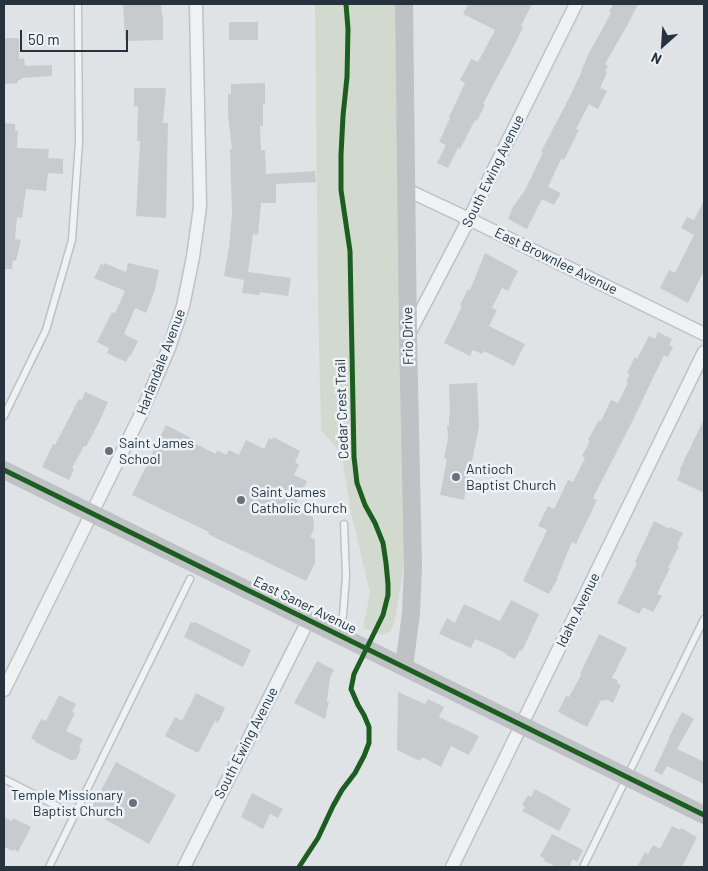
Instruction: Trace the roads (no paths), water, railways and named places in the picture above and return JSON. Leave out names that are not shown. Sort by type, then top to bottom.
[{"type":"street","name":"Harlandale Avenue","points":[[4,690],[140,416],[169,348],[183,306],[200,207],[196,4]]},
{"type":"street","name":"Frio Drive","points":[[404,4],[413,566],[411,613],[404,667]]},
{"type":"street","name":"South Ewing Avenue","points":[[408,336],[469,219],[576,4]]},
{"type":"street","name":"East Brownlee Avenue","points":[[407,190],[704,334]]},
{"type":"street","name":"Idaho Avenue","points":[[452,867],[704,352]]},
{"type":"street","name":"East Saner Avenue","points":[[4,470],[704,815]]},
{"type":"street","name":"South Ewing Avenue","points":[[184,867],[308,619]]},
{"type":"lane","points":[[4,416],[46,330],[72,240],[79,142],[78,4]]},
{"type":"lane","points":[[335,633],[343,616],[346,576],[344,524]]},
{"type":"lane","points":[[49,867],[190,579]]},
{"type":"lane","points":[[583,867],[704,619]]},
{"type":"lane","points":[[4,779],[57,806]]},
{"type":"place","name":"Saint James School","points":[[109,451]]},
{"type":"place","name":"Antioch Baptist Church","points":[[456,477]]},
{"type":"place","name":"Saint James Catholic Church","points":[[241,500]]},
{"type":"place","name":"Temple Missionary Baptist Church","points":[[133,803]]}]
